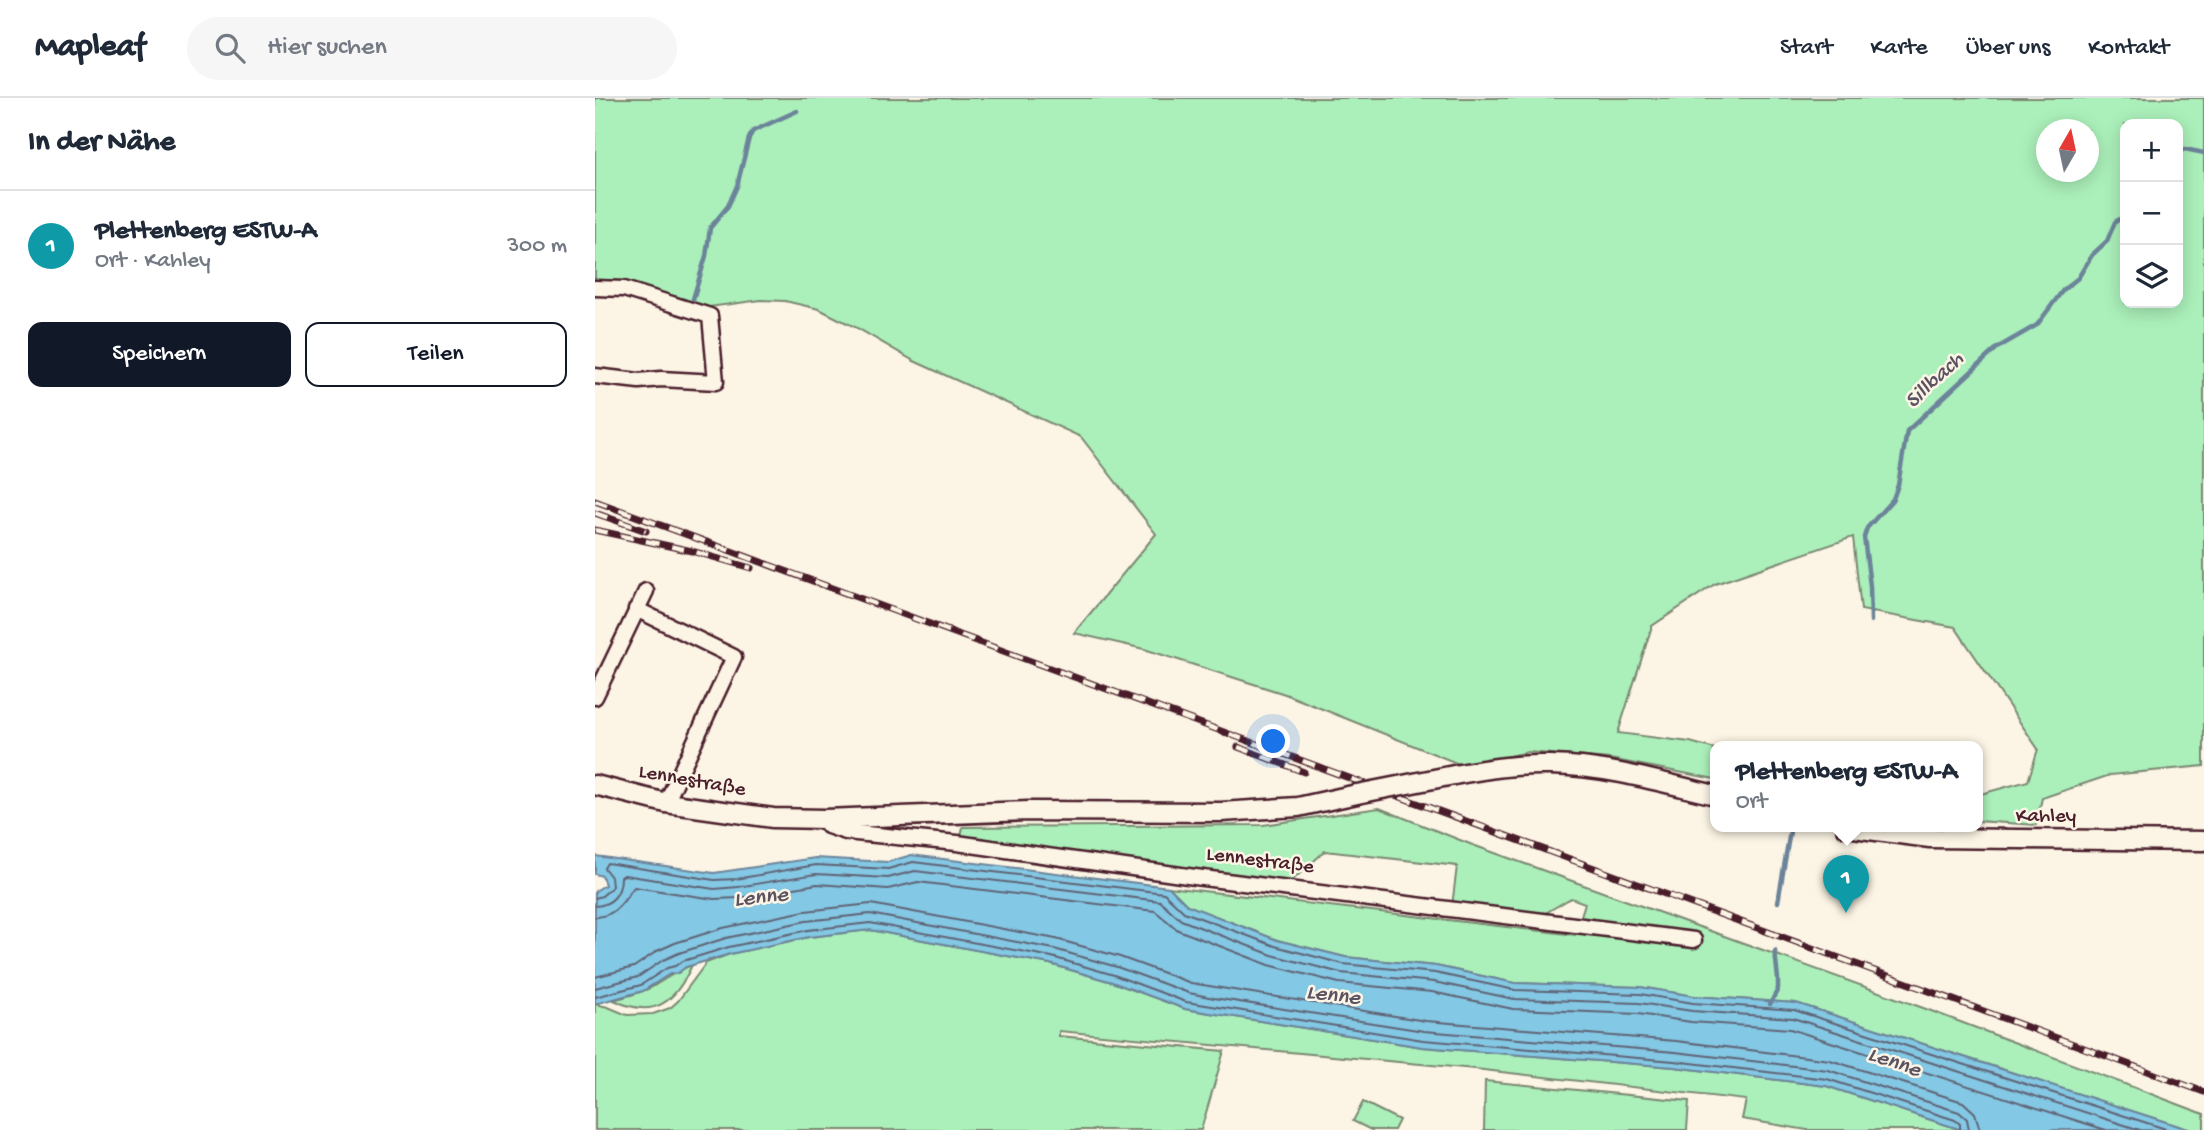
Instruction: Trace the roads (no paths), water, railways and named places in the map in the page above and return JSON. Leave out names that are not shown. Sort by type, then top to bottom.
[{"type":"main road","name":"Lennestraße","points":[[595,785],[666,803],[773,818],[825,819],[1029,811],[1221,812],[1298,807],[1504,766],[1549,765],[1598,769],[1636,775],[1710,794]]},
{"type":"main road","name":"Kahley","points":[[1884,832],[1930,838],[2204,841]]},
{"type":"street","points":[[595,288],[624,289],[710,316],[716,382],[661,379],[639,382],[595,376]]},
{"type":"street","points":[[595,697],[646,591]]},
{"type":"street","points":[[636,609],[734,657],[666,803]]},
{"type":"street","name":"Lennestraße","points":[[825,819],[828,826],[846,832],[957,843],[1195,877],[1694,940]]},
{"type":"water","name":"Lenne","points":[[911,855],[1169,887],[1187,905],[1277,940],[1345,957],[1436,966],[1515,983],[1640,987],[1694,996],[1796,1003],[2191,1130],[1962,1130],[1826,1086],[1674,1067],[1422,1047],[1185,1009],[1112,982],[1050,964],[870,930],[809,937],[730,954],[686,967],[643,991],[595,1004],[595,891],[605,885],[602,876],[595,874],[595,856],[714,873],[815,858],[888,862]]},
{"type":"waterway","points":[[693,299],[706,256],[710,228],[728,206],[737,186],[749,138],[753,131],[797,111]]},
{"type":"waterway","name":"Sillbach","points":[[2183,150],[2204,153]]},
{"type":"waterway","name":"Sillbach","points":[[1871,621],[1864,537],[1867,528],[1893,499],[1907,431],[1997,348],[2037,325],[2063,290],[2078,278],[2092,255],[2107,241],[2115,222],[2120,219]]},
{"type":"waterway","name":"Sillbach","points":[[1778,902],[1790,832]]},
{"type":"waterway","name":"Sillbach","points":[[1770,1004],[1778,989],[1775,951]]},
{"type":"railway","points":[[595,501],[2204,1092]]},
{"type":"railway","points":[[595,513],[646,531]]},
{"type":"railway","points":[[595,530],[692,551],[751,568]]},
{"type":"railway","points":[[1238,747],[1304,772]]},
{"type":"place","name":"Plettenberg ESTW-A","points":[[1846,913]]}]
